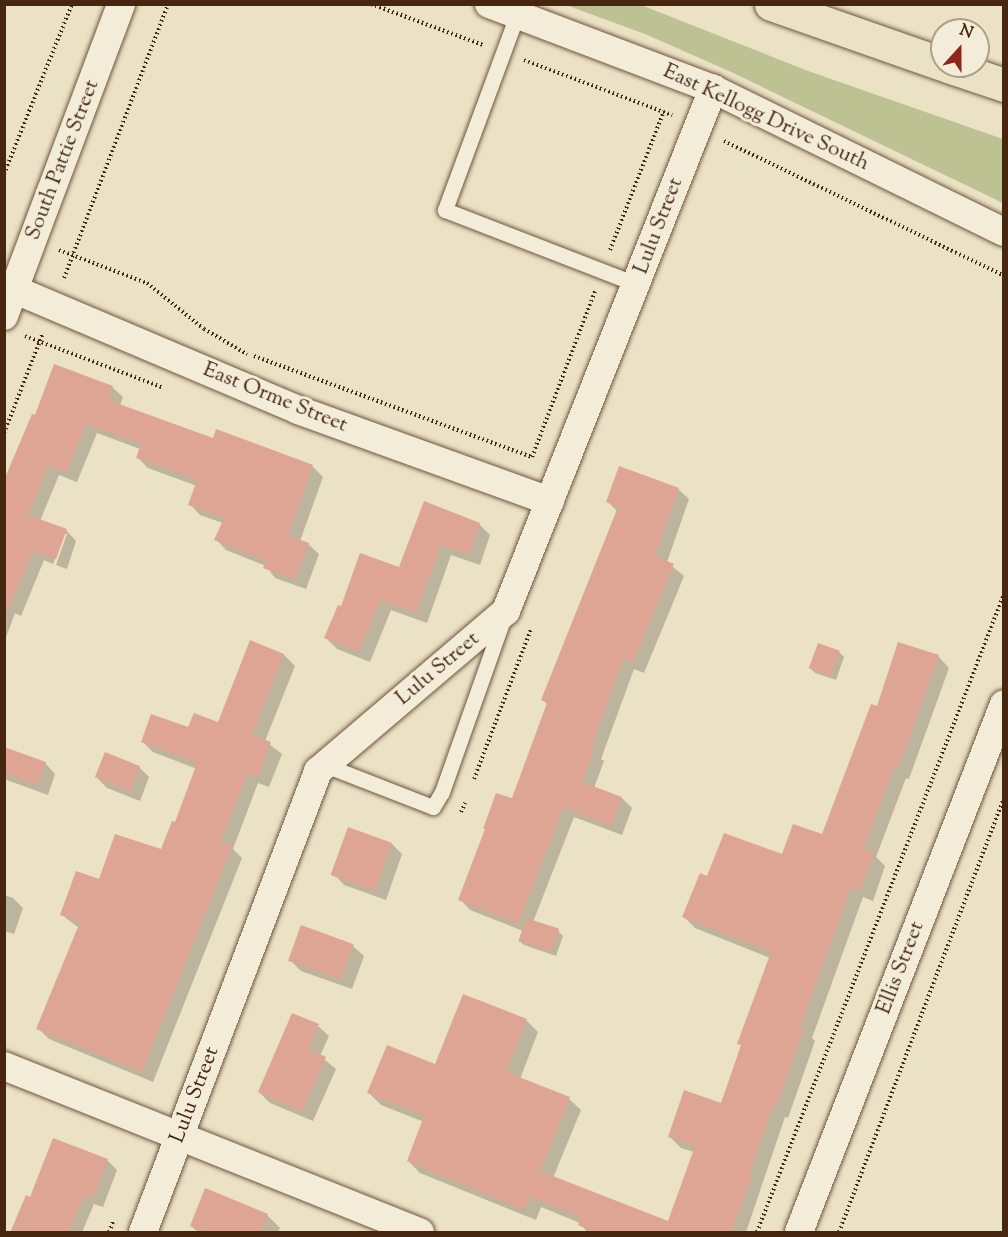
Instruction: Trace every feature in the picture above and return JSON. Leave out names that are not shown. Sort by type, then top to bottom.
[{"type":"highway","points":[[771,4],[930,60]]},
{"type":"highway","points":[[982,78],[1004,86]]},
{"type":"street","name":"South Pattie Street","points":[[4,316],[10,286],[33,241],[121,4]]},
{"type":"street","name":"East Kellogg Drive South","points":[[489,4],[713,88],[1004,232]]},
{"type":"street","name":"Lulu Street","points":[[143,1233],[318,771],[506,611],[713,88]]},
{"type":"street","name":"East Orme Street","points":[[10,286],[298,410],[550,501]]},
{"type":"street","name":"Ellis Street","points":[[799,1233],[1004,704]]},
{"type":"street","points":[[4,1066],[420,1233]]},
{"type":"lane","points":[[517,15],[445,210],[636,284]]},
{"type":"lane","points":[[325,765],[433,807],[442,792],[506,611]]},
{"type":"path","points":[[4,174],[72,4]]},
{"type":"path","points":[[4,433],[168,4]]},
{"type":"path","points":[[233,4],[240,4]]},
{"type":"path","points":[[33,241],[147,283],[204,330],[249,354],[532,457],[663,111]]},
{"type":"path","points":[[757,1233],[1004,594]]},
{"type":"path","points":[[839,1233],[1004,798]]},
{"type":"green space","points":[[566,5],[641,5],[808,71],[1003,139],[1003,203],[729,71],[645,34]]},
{"type":"building","points":[[54,364],[113,386],[108,400],[213,438],[216,429],[313,465],[288,535],[309,543],[295,580],[263,568],[266,561],[214,540],[224,518],[188,505],[197,480],[136,458],[141,444],[86,424],[66,473],[48,465],[28,515],[67,529],[56,559],[33,551],[4,619],[4,480],[32,414],[35,415]]},
{"type":"building","points":[[619,466],[679,488],[655,556],[674,564],[633,663],[623,659],[591,748],[594,749],[582,782],[622,797],[611,826],[563,808],[518,924],[458,900],[496,793],[512,798],[547,703],[541,700],[618,507],[606,502]]},
{"type":"building","points":[[424,501],[480,523],[469,555],[441,545],[416,613],[380,600],[359,652],[324,638],[338,605],[341,606],[360,553],[399,567]]},
{"type":"building","points":[[250,640],[284,654],[252,735],[271,742],[258,777],[247,773],[221,841],[232,846],[142,1072],[36,1029],[80,922],[60,915],[76,871],[99,879],[115,834],[161,849],[172,821],[175,822],[197,763],[141,742],[151,714],[188,727],[194,713],[218,722]]},
{"type":"building","points":[[898,642],[939,655],[898,769],[894,767],[863,849],[874,853],[861,890],[851,887],[800,1027],[804,1028],[776,1107],[773,1106],[750,1172],[753,1173],[731,1233],[597,1233],[578,1225],[581,1217],[530,1197],[524,1210],[407,1161],[424,1116],[367,1093],[387,1045],[435,1064],[463,994],[527,1019],[506,1072],[570,1097],[540,1171],[668,1221],[695,1146],[668,1137],[684,1090],[721,1103],[741,1045],[737,1044],[771,952],[682,917],[700,873],[707,876],[724,833],[782,854],[793,824],[822,834],[871,704],[877,706]]},
{"type":"building","points":[[818,643],[840,651],[830,676],[809,668]]},
{"type":"building","points":[[4,747],[46,762],[37,785],[4,773]]},
{"type":"building","points":[[105,752],[140,766],[130,791],[95,777]]},
{"type":"building","points":[[348,827],[392,843],[375,891],[331,875]]},
{"type":"building","points":[[526,918],[559,929],[552,952],[519,941]]},
{"type":"building","points":[[301,925],[354,944],[341,980],[288,961]]},
{"type":"building","points":[[292,1013],[319,1024],[308,1049],[326,1057],[302,1112],[258,1092]]},
{"type":"building","points":[[53,1138],[108,1159],[93,1198],[84,1195],[68,1233],[10,1233],[26,1195],[30,1197]]},
{"type":"building","points":[[205,1188],[268,1214],[260,1233],[206,1233],[190,1226]]}]
